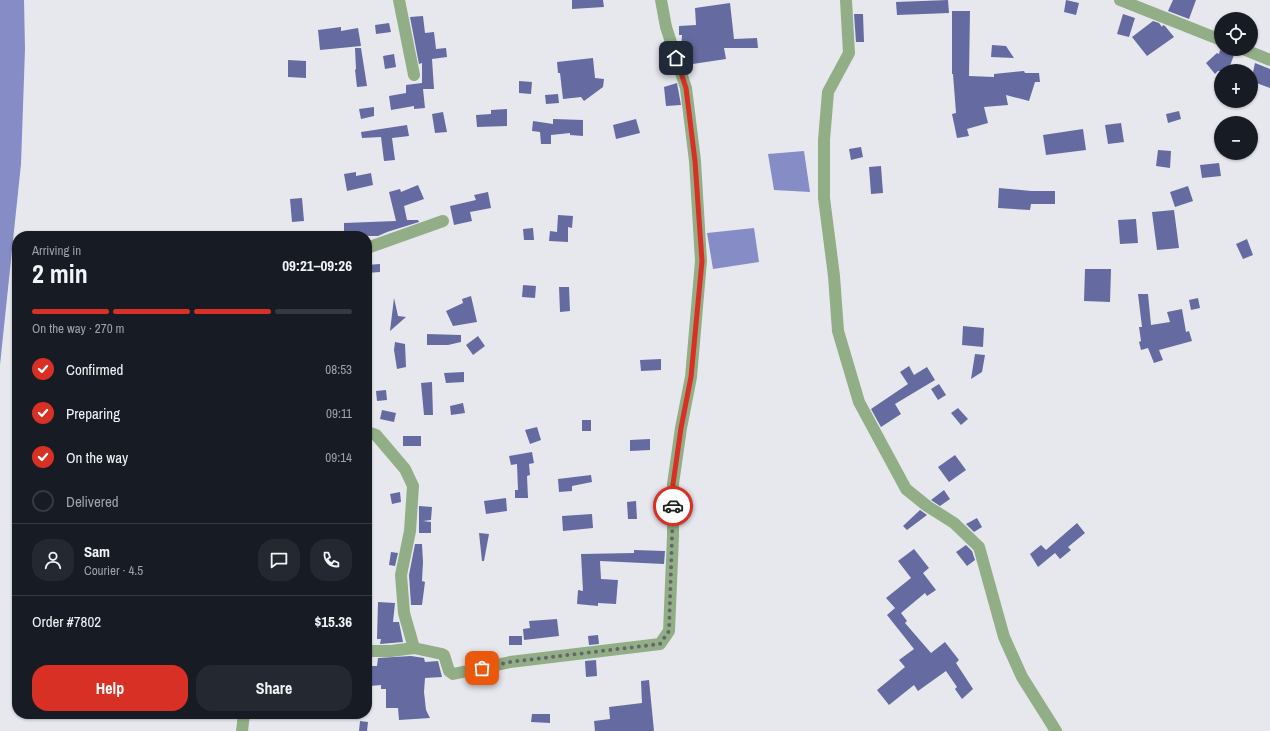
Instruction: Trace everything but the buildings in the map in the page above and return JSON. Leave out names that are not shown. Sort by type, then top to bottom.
[{"type":"street","points":[[399,0],[414,75]]},
{"type":"street","points":[[372,651],[391,651],[414,648],[442,654],[444,655],[449,672],[453,674],[510,662],[660,644],[669,631],[674,536],[673,484],[681,428],[691,377],[702,261],[695,161],[686,88],[666,28],[661,0]]},
{"type":"street","points":[[846,0],[849,53],[828,92],[824,140],[824,198],[834,276],[838,331],[860,402],[906,489],[927,506],[954,523],[979,547],[1004,636],[1022,677],[1056,731]]},
{"type":"street","points":[[1120,0],[1214,37]]},
{"type":"street","points":[[1258,55],[1270,60]]},
{"type":"street","points":[[372,246],[443,221]]},
{"type":"street","points":[[372,434],[376,435],[405,469],[414,486],[410,531],[401,576],[404,613],[414,648]]},
{"type":"street","points":[[242,731],[243,719]]},
{"type":"water","points":[[0,0],[24,0],[25,49],[21,164],[14,231],[12,231],[12,250],[0,365]]},
{"type":"water","points":[[804,151],[810,192],[774,190],[768,154]]},
{"type":"water","points":[[754,228],[759,262],[713,269],[707,233]]},
{"type":"way so far","points":[[482,668],[510,662],[599,650],[660,644],[669,631],[674,536],[673,506]]},
{"type":"route","points":[[673,506],[673,484],[681,428],[691,377],[702,261],[697,210],[695,161],[686,88],[676,58]]}]
